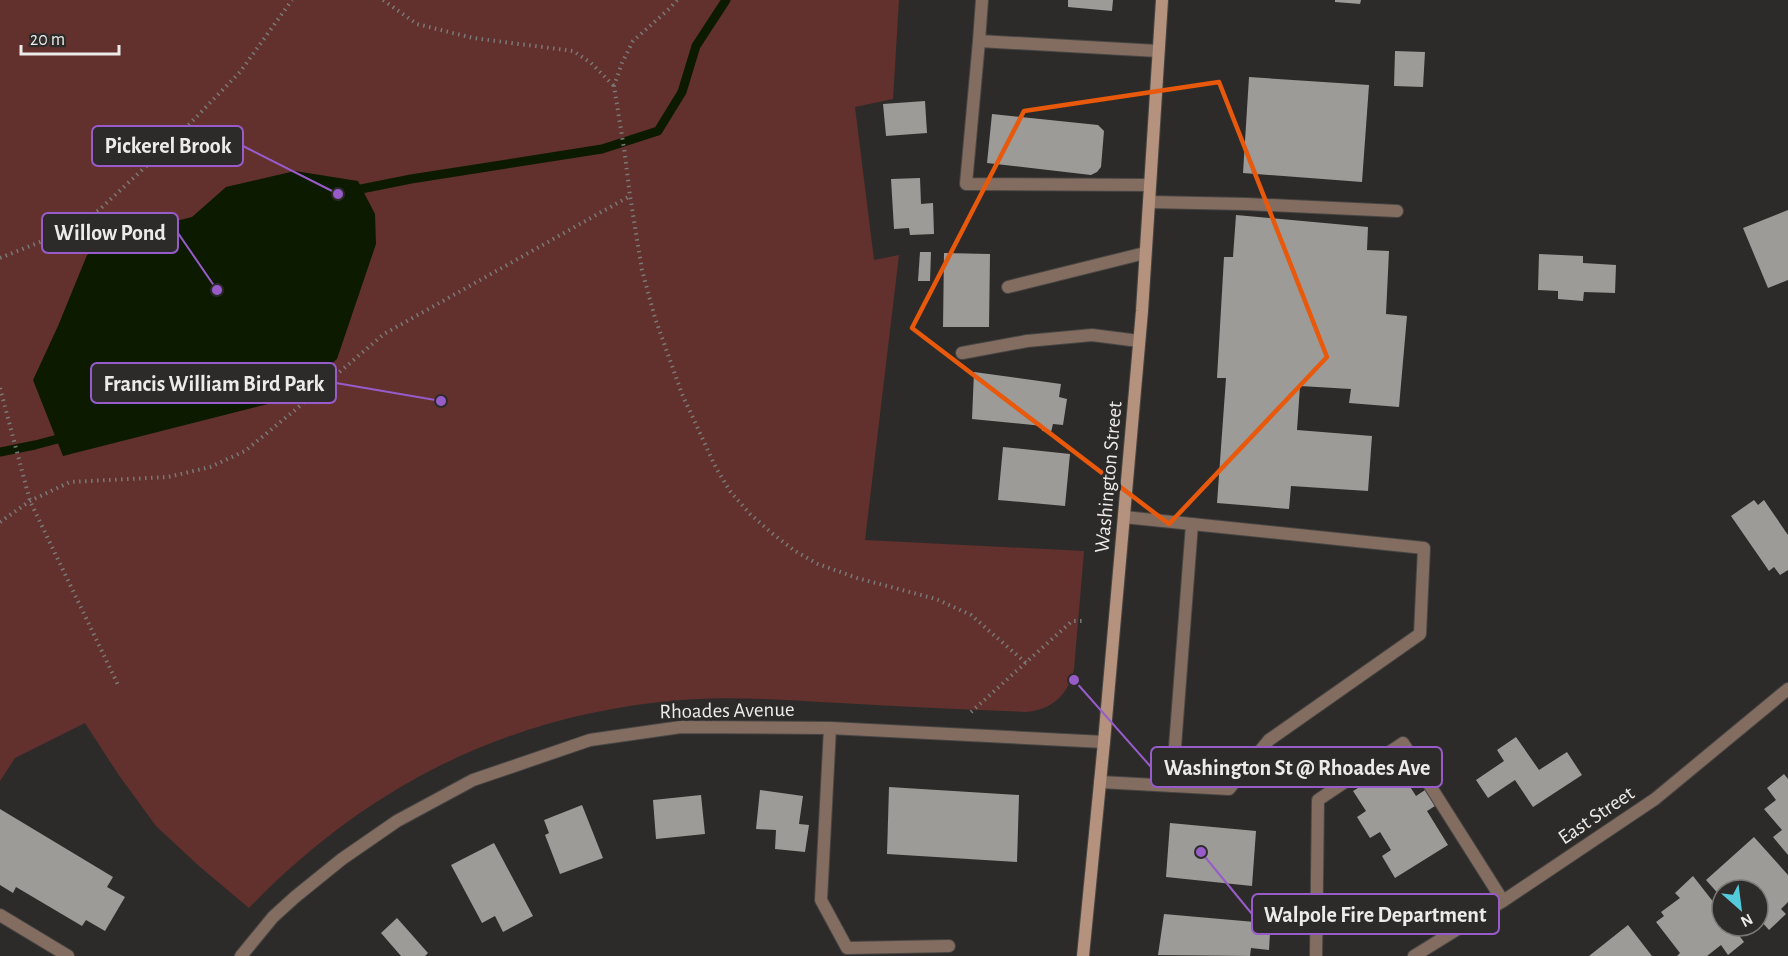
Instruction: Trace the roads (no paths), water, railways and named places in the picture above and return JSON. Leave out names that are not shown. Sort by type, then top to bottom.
[{"type":"main road","name":"Washington Street","points":[[1083,956],[1139,341],[1162,0]]},
{"type":"street","points":[[982,0],[966,184],[1150,185]]},
{"type":"street","points":[[979,40],[1158,51]]},
{"type":"street","points":[[1149,202],[1396,211]]},
{"type":"street","points":[[1008,287],[1146,253]]},
{"type":"street","points":[[962,353],[1027,341],[1092,335],[1139,341]]},
{"type":"street","points":[[1100,782],[1229,789],[1269,740],[1420,634],[1424,548],[1124,517]]},
{"type":"street","points":[[1172,786],[1192,524]]},
{"type":"street","name":"East Street","points":[[1414,956],[1503,901],[1655,799],[1788,689]]},
{"type":"street","name":"Rhoades Avenue","points":[[241,956],[273,917],[342,858],[397,821],[472,780],[590,740],[681,727],[830,728],[1104,741]]},
{"type":"street","points":[[830,728],[821,900],[826,910],[847,948],[949,946]]},
{"type":"street","points":[[1316,956],[1318,800],[1403,743],[1503,901]]},
{"type":"street","points":[[0,915],[68,956]]},
{"type":"waterway","points":[[351,191],[411,179],[602,149],[658,131],[682,92],[696,46],[726,0]]},
{"type":"waterway","points":[[0,452],[69,436]]},
{"type":"place","name":"Pickerel Brook","points":[[338,194]]},
{"type":"place","name":"Willow Pond","points":[[217,290]]},
{"type":"place","name":"Francis William Bird Park","points":[[441,401]]},
{"type":"place","name":"Washington St @ Rhoades Ave","points":[[1074,680]]},
{"type":"place","name":"Walpole Fire Department","points":[[1201,852]]}]
